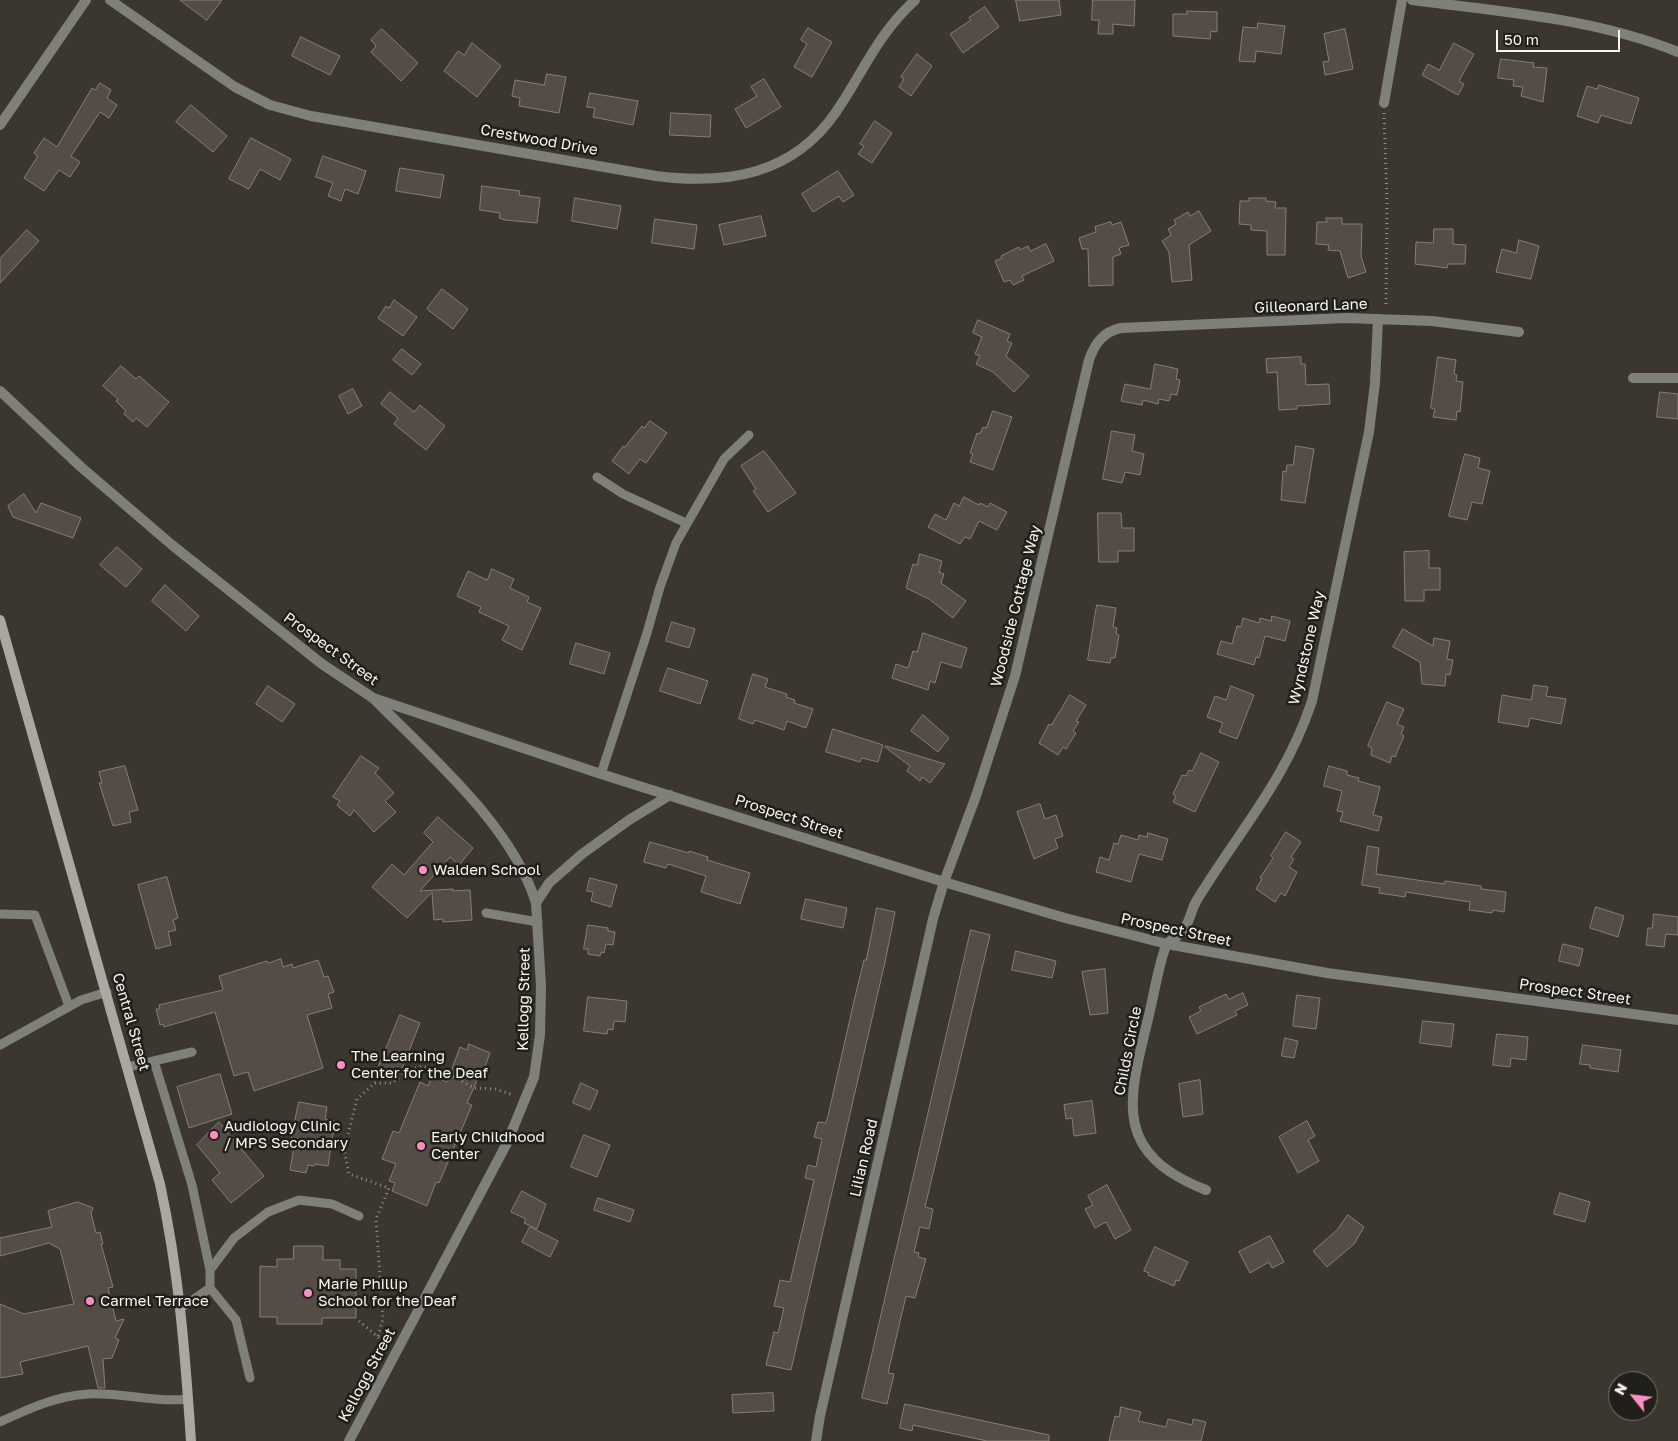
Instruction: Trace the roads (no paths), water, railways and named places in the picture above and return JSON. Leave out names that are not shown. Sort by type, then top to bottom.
[{"type":"main road","name":"Central Street","points":[[1,626],[107,992],[162,1193],[182,1308],[191,1441]]},
{"type":"street","points":[[0,124],[86,0]]},
{"type":"street","name":"Crestwood Drive","points":[[110,0],[235,87],[270,105],[288,111],[656,176],[695,180],[748,174],[774,165],[798,151],[830,120],[886,30],[915,0]]},
{"type":"street","points":[[1384,103],[1402,0]]},
{"type":"street","points":[[1412,0],[1602,28],[1644,39],[1678,52]]},
{"type":"street","name":"Gilleonard Lane","points":[[1105,334],[1121,328],[1320,319],[1451,322],[1519,332]]},
{"type":"street","name":"Wyndstone Way","points":[[1167,944],[1183,932],[1196,901],[1269,794],[1293,751],[1310,708],[1370,424],[1382,319]]},
{"type":"street","name":"Woodside Cottage Way","points":[[944,882],[976,796],[1015,676],[1089,360],[1093,350],[1105,334]]},
{"type":"street","points":[[1633,378],[1678,378]]},
{"type":"street","name":"Prospect Street","points":[[0,391],[81,467],[172,545],[322,664],[373,698],[601,774],[944,882],[1065,918],[1167,944],[1327,974],[1678,1020]]},
{"type":"street","name":"Kellogg Street","points":[[350,1441],[507,1143],[526,1098],[538,1057],[540,1035],[541,986],[538,922],[536,903],[524,871],[502,836],[470,798],[373,698]]},
{"type":"street","points":[[536,903],[548,883],[582,854],[629,820],[670,795]]},
{"type":"street","name":"Lilian Road","points":[[816,1441],[820,1416],[913,1007],[944,882]]},
{"type":"street","name":"Childs Circle","points":[[1167,944],[1134,1084],[1132,1104],[1134,1124],[1140,1141],[1150,1156],[1163,1168],[1206,1190]]},
{"type":"lane","points":[[601,774],[667,565],[686,523],[724,459],[732,449],[749,435]]},
{"type":"lane","points":[[597,477],[623,494],[686,523]]},
{"type":"lane","points":[[486,913],[538,922]]},
{"type":"lane","points":[[0,914],[35,915],[69,1006]]},
{"type":"lane","points":[[0,1045],[69,1006],[107,992]]},
{"type":"lane","points":[[128,1067],[192,1052]]},
{"type":"lane","points":[[154,1061],[192,1185],[210,1270],[210,1288],[236,1320],[250,1378]]},
{"type":"lane","points":[[210,1270],[234,1238],[268,1212],[299,1200],[332,1204],[359,1216]]},
{"type":"lane","points":[[182,1308],[210,1288]]},
{"type":"lane","points":[[0,1422],[54,1400],[88,1394],[160,1400],[188,1399]]},
{"type":"place","name":"Walden School","points":[[423,870]]},
{"type":"place","name":"The Learning Center for the Deaf","points":[[341,1065]]},
{"type":"place","name":"Audiology Clinic / MPS Secondary","points":[[214,1135]]},
{"type":"place","name":"Early Childhood Center","points":[[421,1146]]},
{"type":"place","name":"Marie Phillip School for the Deaf","points":[[308,1293]]},
{"type":"place","name":"Carmel Terrace","points":[[90,1301]]}]
